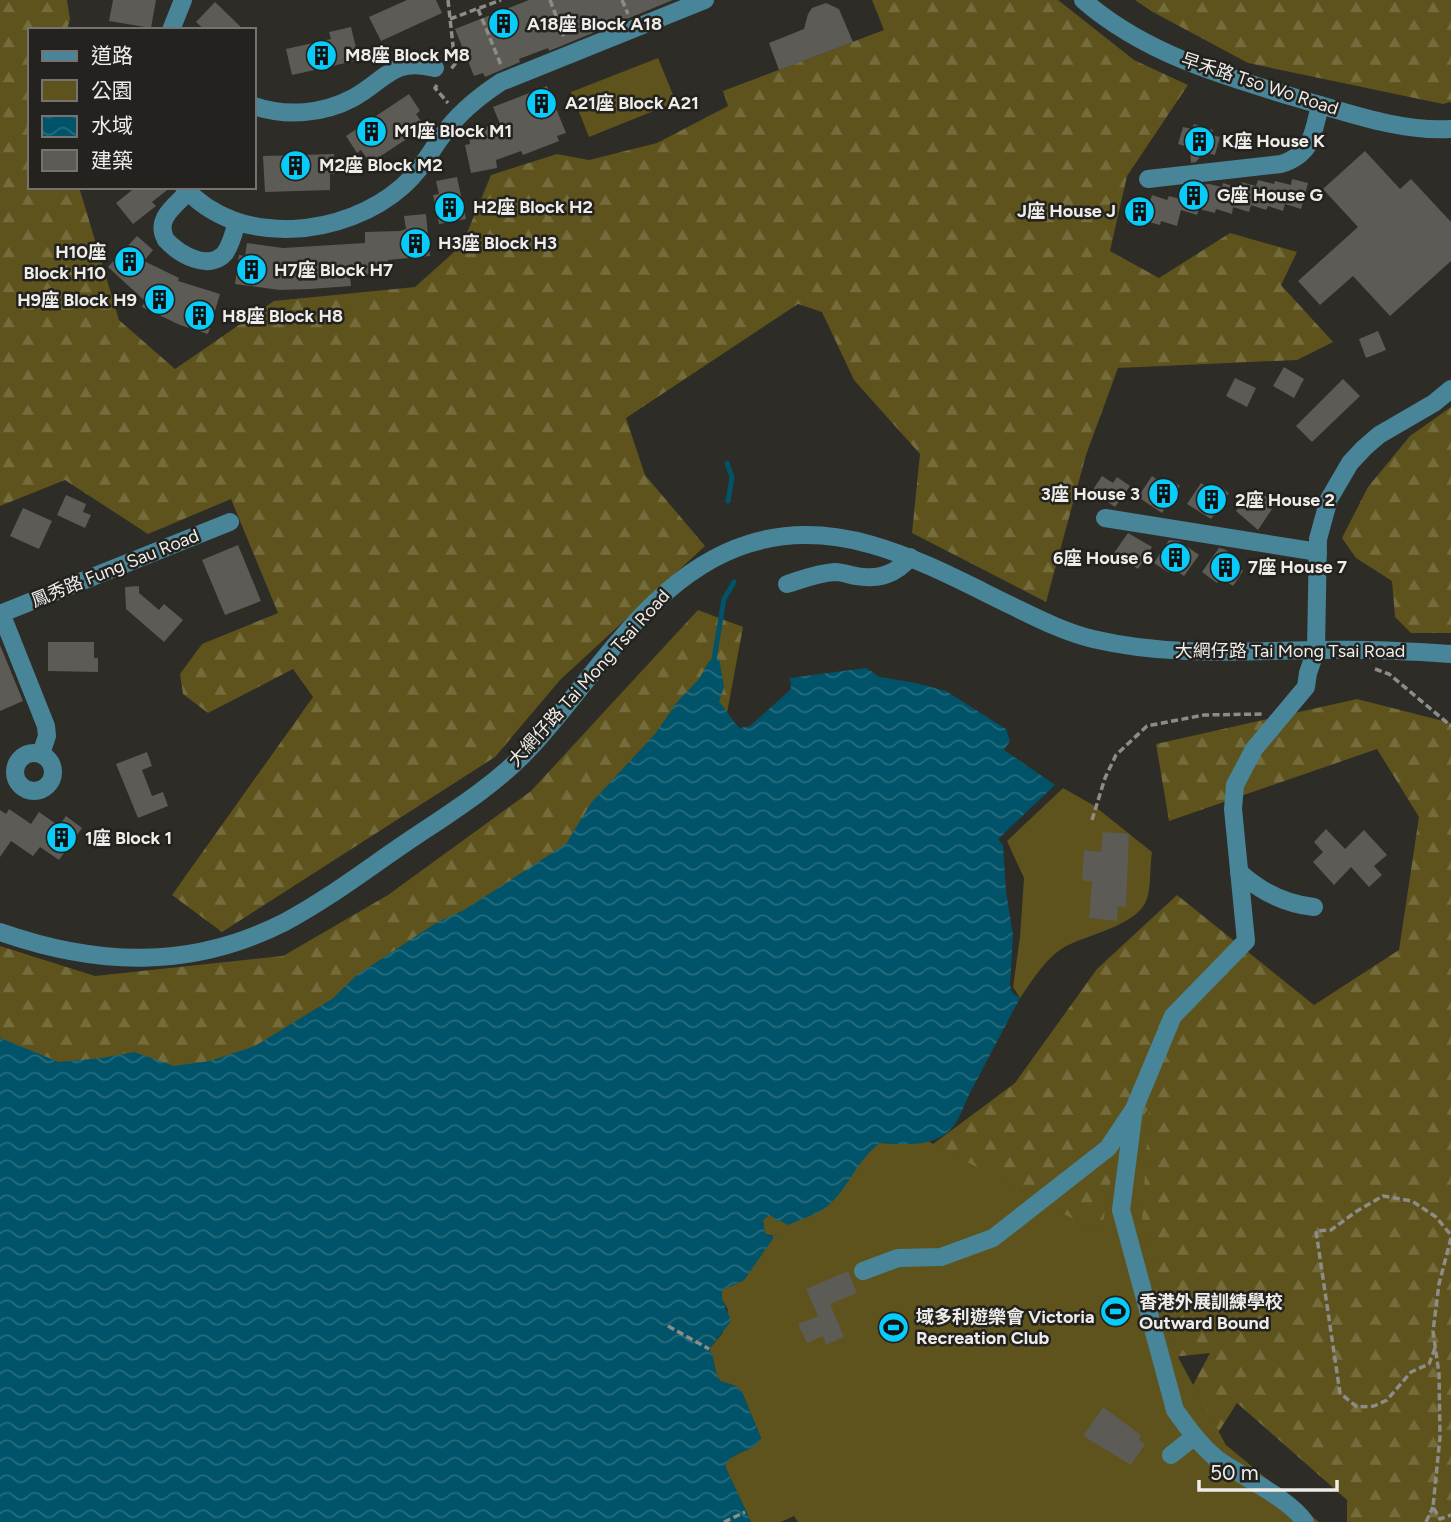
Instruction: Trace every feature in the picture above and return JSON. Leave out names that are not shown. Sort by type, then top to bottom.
[{"type":"street","points":[[173,28],[183,0]]},
{"type":"street","points":[[237,222],[227,250],[217,259],[204,262],[183,253],[166,240],[162,229],[167,214],[186,190],[219,215],[265,228],[323,226],[350,217],[377,205],[402,187],[423,166],[467,106],[483,93],[506,79],[705,0]]},
{"type":"street","name":"早禾路 Tso Wo Road","points":[[1083,0],[1124,30],[1180,59],[1219,74],[1320,105],[1405,127],[1451,129]]},
{"type":"street","points":[[256,106],[280,112],[318,110],[353,98],[392,70],[413,65],[435,68]]},
{"type":"street","points":[[1148,179],[1281,164],[1293,160],[1303,153],[1310,143],[1320,105]]},
{"type":"street","points":[[863,1271],[898,1258],[941,1257],[993,1238],[1108,1148],[1134,1109],[1173,1016],[1247,941],[1233,809],[1235,785],[1254,748],[1306,687],[1316,650],[1318,539],[1329,499],[1350,463],[1379,435],[1451,389]]},
{"type":"street","points":[[1105,519],[1318,552]]},
{"type":"street","name":"鳳秀路 Fung Sau Road","points":[[1,614],[230,522]]},
{"type":"street","name":"大網仔路 Tai Mong Tsai Road","points":[[0,932],[70,953],[125,959],[200,951],[281,924],[318,903],[466,802],[509,768],[532,746],[646,612],[672,586],[711,560],[748,543],[778,536],[805,534],[847,538],[878,545],[910,557],[1056,627],[1092,639],[1137,647],[1197,653],[1379,649],[1451,654]]},
{"type":"street","points":[[787,584],[832,572],[867,577],[883,576],[898,570],[910,557]]},
{"type":"street","points":[[1,614],[46,726],[45,745],[41,754]]},
{"type":"street","points":[[1239,872],[1252,884],[1273,896],[1314,907]]},
{"type":"street","points":[[1134,1109],[1121,1210],[1175,1410],[1194,1437],[1215,1457],[1289,1506],[1305,1522]]},
{"type":"street","points":[[1171,1455],[1194,1437]]},
{"type":"path","points":[[448,0],[450,19],[501,0]]},
{"type":"path","points":[[550,0],[571,54]]},
{"type":"path","points":[[478,9],[506,79]]},
{"type":"path","points":[[1365,666],[1389,674],[1451,726]]},
{"type":"path","points":[[1092,820],[1105,778],[1116,755],[1147,726],[1204,715],[1285,714]]},
{"type":"path","points":[[1426,1522],[1433,1507],[1440,1437],[1439,1374],[1433,1331],[1439,1284],[1451,1237],[1436,1217],[1412,1201],[1383,1196],[1331,1230],[1316,1231],[1340,1393],[1357,1407],[1374,1406],[1387,1400],[1411,1372],[1429,1364],[1435,1348]]},
{"type":"path","points":[[668,1326],[709,1349]]},
{"type":"path","points":[[1433,1507],[1440,1519],[1451,1515]]},
{"type":"path","points":[[724,1522],[745,1512]]},
{"type":"green space","points":[[0,0],[67,0],[70,19],[68,28],[28,28],[28,189],[80,189],[119,320],[175,369],[274,301],[415,287],[462,245],[491,175],[557,154],[589,160],[657,143],[728,106],[723,91],[884,30],[872,0],[1058,0],[1134,60],[1188,85],[1127,176],[1110,251],[1159,278],[1230,233],[1297,252],[1281,285],[1333,342],[1297,360],[1118,368],[1086,455],[1046,602],[912,533],[920,454],[854,380],[822,312],[798,304],[626,418],[645,475],[705,546],[560,680],[495,757],[222,932],[172,895],[313,697],[293,669],[208,713],[183,694],[180,674],[202,644],[278,613],[231,499],[148,534],[65,480],[0,506]]},
{"type":"green space","points":[[1135,0],[1451,0],[1451,102],[1443,104],[1248,63]]},
{"type":"green space","points":[[658,58],[676,102],[589,137],[571,92]]},
{"type":"green space","points":[[1451,407],[1451,633],[1411,633],[1395,617],[1392,581],[1356,558],[1342,538],[1368,487],[1410,436]]},
{"type":"green space","points":[[698,610],[743,627],[724,729],[666,787],[233,1083],[0,1057],[0,946],[95,976],[283,956],[388,895],[531,791]]},
{"type":"green space","points":[[1357,699],[1451,723],[1451,1522],[1347,1522],[1347,1500],[1237,1403],[1166,1514],[1121,1522],[1210,1353],[1098,1365],[905,1165],[1015,1083],[1097,969],[1177,895],[1314,1005],[1399,950],[1419,817],[1377,749],[1169,821],[1156,744]]},
{"type":"green space","points":[[1063,788],[1093,805],[1152,852],[1148,895],[1144,906],[1125,922],[1073,943],[1056,953],[1020,998],[1013,987],[1024,878],[1007,841]]},
{"type":"green space","name":"域多利遊樂會 Victoria Recreation Club","points":[[1149,1108],[1142,1223],[1179,1359],[1226,1445],[1319,1522],[798,1522],[794,1516],[781,1522],[751,1522],[725,1466],[733,1457],[758,1443],[761,1438],[742,1392],[736,1386],[720,1381],[709,1349],[722,1334],[728,1310],[722,1299],[722,1290],[744,1280],[774,1236],[765,1234],[764,1217],[770,1215],[783,1222],[831,1203],[868,1151],[880,1143],[928,1141],[1094,1230],[1103,1222],[1116,1153]]},
{"type":"water","points":[[719,658],[724,687],[719,702],[740,728],[750,726],[791,689],[790,678],[866,668],[880,677],[946,691],[1006,729],[1010,741],[1004,750],[1055,785],[998,839],[1003,845],[1013,935],[1010,984],[1012,993],[1020,998],[954,1125],[944,1135],[929,1141],[913,1144],[880,1143],[866,1156],[832,1202],[811,1215],[788,1225],[779,1220],[774,1221],[774,1217],[770,1215],[763,1220],[765,1233],[772,1237],[777,1233],[744,1280],[722,1290],[722,1299],[731,1321],[709,1349],[720,1381],[736,1386],[742,1392],[761,1438],[758,1443],[733,1457],[725,1466],[751,1522],[0,1522],[0,1038],[59,1062],[134,1052],[174,1066],[210,1061],[255,1046],[332,999],[357,975],[436,923],[464,910],[566,844],[591,803],[655,734],[678,701],[699,679],[709,661]]},
{"type":"building","points":[[113,0],[156,0],[151,28],[109,21]]},
{"type":"building","points":[[407,0],[436,0],[442,13],[381,41],[369,17]]},
{"type":"building","points":[[529,0],[673,0],[549,51],[548,48],[519,59],[520,62],[485,77],[483,73],[474,76],[455,29]]},
{"type":"building","points":[[215,2],[242,28],[203,28],[196,22]]},
{"type":"building","points":[[826,3],[839,9],[853,42],[779,70],[769,43],[804,29],[812,8]]},
{"type":"building","name":"M8座 Block M8","points":[[351,27],[359,60],[292,75],[286,49],[331,39],[329,32]]},
{"type":"building","points":[[547,86],[566,133],[557,136],[559,141],[523,155],[521,151],[496,160],[497,168],[471,173],[465,145],[470,144],[468,130],[500,124],[493,107]]},
{"type":"building","name":"M1座 Block M1","points":[[409,94],[420,111],[416,114],[425,127],[370,163],[361,150],[357,153],[346,136]]},
{"type":"building","name":"K座 House K","points":[[1194,124],[1213,130],[1212,135],[1220,137],[1215,155],[1204,152],[1196,162],[1191,163],[1190,148],[1178,144],[1183,127],[1192,129]]},
{"type":"building","points":[[1365,151],[1400,189],[1411,179],[1451,222],[1451,261],[1390,316],[1353,276],[1320,305],[1298,281],[1358,227],[1323,189]]},
{"type":"building","name":"M2座 Block M2","points":[[334,154],[335,174],[330,174],[330,190],[265,192],[263,156]]},
{"type":"building","name":"H2座 Block H2","points":[[457,177],[466,219],[439,224],[433,195],[439,194],[436,181]]},
{"type":"building","points":[[1292,179],[1308,183],[1301,209],[1285,204],[1283,211],[1268,206],[1266,210],[1251,205],[1249,212],[1233,207],[1232,214],[1216,209],[1215,213],[1199,209],[1197,215],[1181,210],[1177,226],[1161,221],[1160,225],[1145,221],[1143,227],[1127,223],[1134,197],[1150,201],[1152,195],[1167,200],[1169,196],[1184,200],[1188,186],[1209,184],[1222,187],[1223,183],[1239,188],[1241,182],[1256,186],[1258,180],[1291,185]]},
{"type":"building","points":[[134,189],[168,189],[152,202],[156,206],[133,224],[116,203]]},
{"type":"building","points":[[426,214],[430,256],[388,260],[388,274],[350,275],[351,286],[310,289],[280,290],[235,284],[239,255],[245,256],[247,243],[283,248],[365,243],[365,232],[400,231],[406,229],[404,216]]},
{"type":"building","points":[[137,236],[153,250],[144,261],[179,278],[178,281],[220,294],[208,334],[180,325],[142,307],[145,301],[108,267]]},
{"type":"building","points":[[1378,331],[1386,350],[1366,358],[1359,339]]},
{"type":"building","points":[[1284,367],[1304,379],[1294,398],[1273,386]]},
{"type":"building","points":[[1235,378],[1256,388],[1247,407],[1226,396]]},
{"type":"building","points":[[1343,379],[1360,396],[1312,442],[1296,426]]},
{"type":"building","points":[[1102,476],[1113,483],[1117,477],[1130,486],[1115,507],[1092,491]]},
{"type":"building","name":"3座 House 3","points":[[1152,476],[1163,484],[1167,478],[1180,486],[1162,513],[1138,497]]},
{"type":"building","name":"2座 House 2","points":[[1201,483],[1212,490],[1217,484],[1229,493],[1211,519],[1187,504]]},
{"type":"building","points":[[1249,493],[1259,501],[1263,494],[1276,503],[1258,530],[1236,511]]},
{"type":"building","points":[[66,495],[86,504],[83,512],[91,515],[85,528],[57,515]]},
{"type":"building","points":[[23,508],[52,521],[39,549],[10,536]]},
{"type":"building","points":[[1128,533],[1152,547],[1138,569],[1114,553]]},
{"type":"building","name":"6座 House 6","points":[[1169,540],[1179,541],[1199,555],[1184,576],[1172,568],[1169,573],[1154,563]]},
{"type":"building","points":[[238,545],[261,601],[225,615],[202,560]]},
{"type":"building","name":"7座 House 7","points":[[1219,548],[1237,557],[1233,563],[1243,571],[1233,586],[1221,578],[1217,583],[1202,572]]},
{"type":"building","points":[[139,586],[139,593],[159,610],[164,604],[183,620],[164,642],[126,609],[125,587]]},
{"type":"building","points":[[48,642],[94,642],[94,658],[98,658],[98,672],[48,671]]},
{"type":"building","points":[[0,645],[23,701],[0,711]]},
{"type":"building","points":[[147,752],[152,766],[142,770],[152,796],[163,792],[168,806],[138,818],[116,764]]},
{"type":"building","points":[[9,809],[31,824],[39,812],[59,826],[66,816],[82,828],[59,860],[40,847],[33,856],[11,841],[0,857],[0,810],[6,814]]},
{"type":"building","points":[[1326,829],[1345,849],[1364,830],[1387,855],[1374,866],[1382,875],[1369,887],[1351,867],[1334,885],[1313,862],[1323,852],[1314,842]]},
{"type":"building","points":[[1103,832],[1129,834],[1126,907],[1118,906],[1117,921],[1089,918],[1092,882],[1082,880],[1084,850],[1101,852]]},
{"type":"building","points":[[848,1271],[857,1293],[830,1304],[844,1337],[826,1345],[823,1336],[807,1343],[798,1324],[818,1316],[806,1289]]},
{"type":"building","points":[[1103,1407],[1141,1435],[1139,1440],[1145,1444],[1131,1465],[1083,1436]]},
{"type":"waterway","points":[[727,463],[732,477],[728,501]]},
{"type":"waterway","points":[[714,659],[724,599],[734,582]]},
{"type":"place","name":"A18座 Block A18","points":[[504,24]]},
{"type":"place","name":"M8座 Block M8","points":[[322,55]]},
{"type":"place","name":"A21座 Block A21","points":[[542,103]]},
{"type":"place","name":"M1座 Block M1","points":[[371,131]]},
{"type":"place","name":"K座 House K","points":[[1199,141]]},
{"type":"place","name":"M2座 Block M2","points":[[296,165]]},
{"type":"place","name":"G座 House G","points":[[1194,195]]},
{"type":"place","name":"H2座 Block H2","points":[[450,207]]},
{"type":"place","name":"J座 House J","points":[[1139,211]]},
{"type":"place","name":"H3座 Block H3","points":[[415,243]]},
{"type":"place","name":"H10座 Block H10","points":[[129,262]]},
{"type":"place","name":"H7座 Block H7","points":[[251,270]]},
{"type":"place","name":"H9座 Block H9","points":[[160,300]]},
{"type":"place","name":"H8座 Block H8","points":[[199,316]]},
{"type":"place","name":"3座 House 3","points":[[1163,494]]},
{"type":"place","name":"2座 House 2","points":[[1212,500]]},
{"type":"place","name":"6座 House 6","points":[[1176,558]]},
{"type":"place","name":"7座 House 7","points":[[1225,567]]},
{"type":"place","name":"1座 Block 1","points":[[62,838]]},
{"type":"place","name":"香港外展訓練學校 Outward Bound","points":[[1116,1312]]},
{"type":"place","name":"域多利遊樂會 Victoria Recreation Club","points":[[893,1327]]}]
